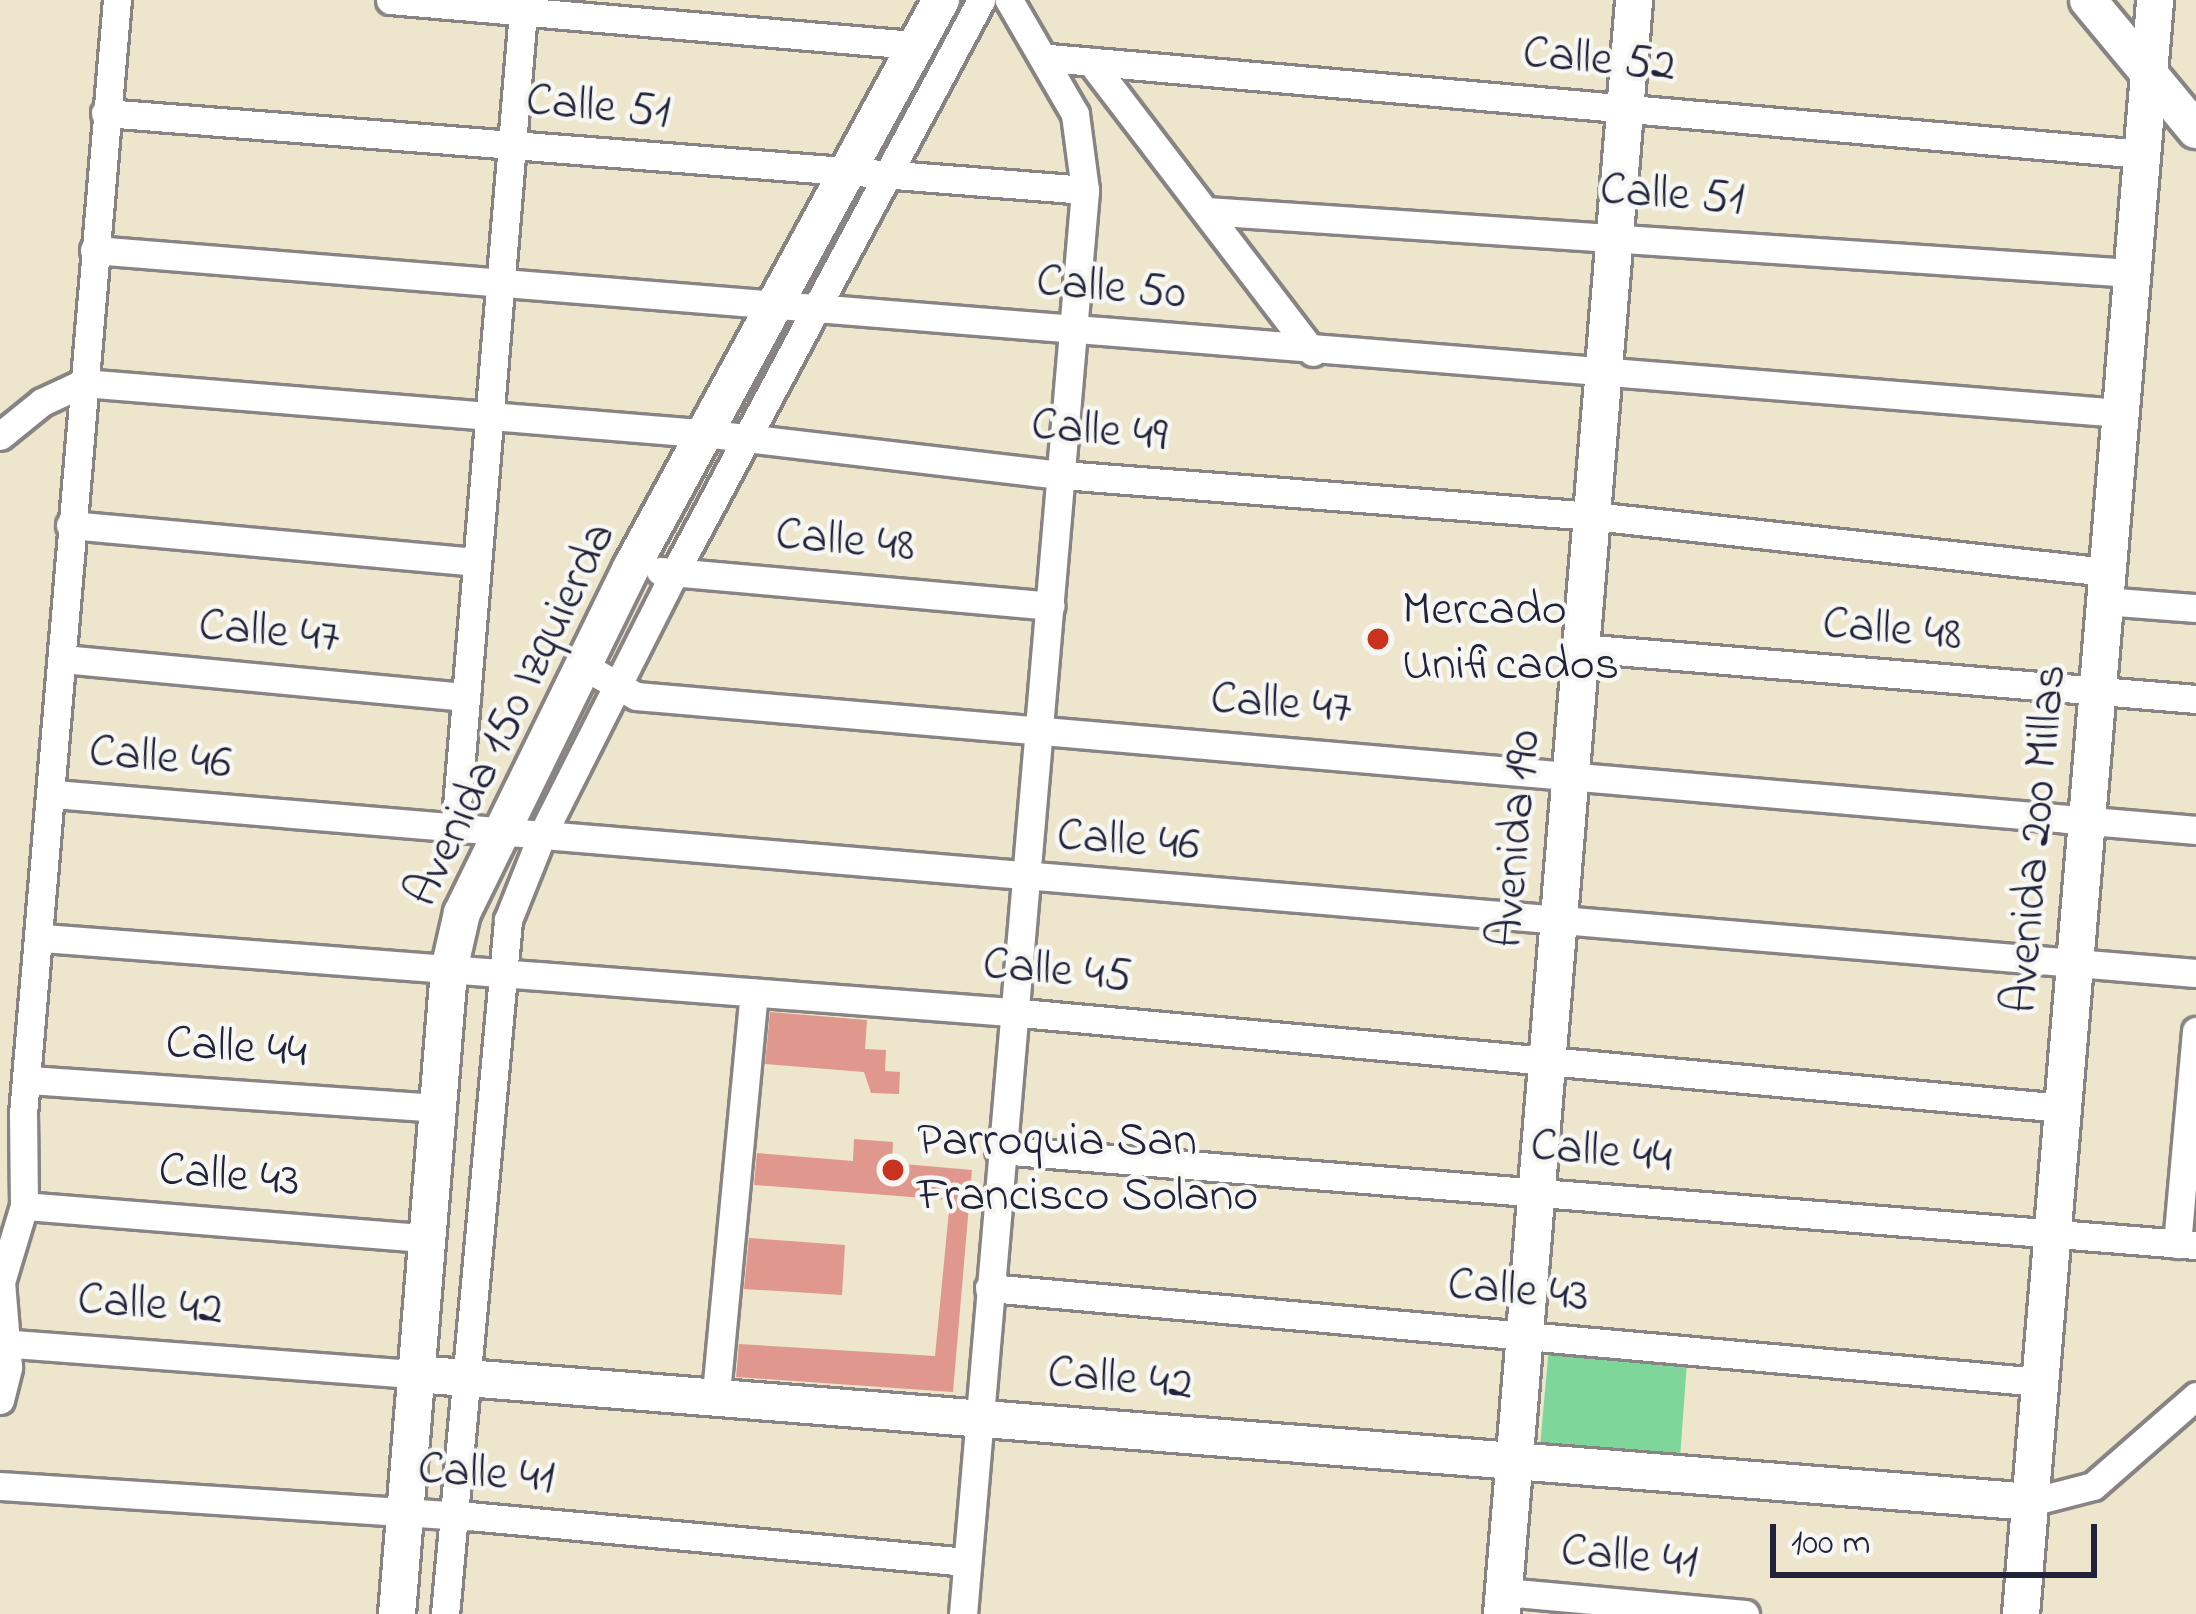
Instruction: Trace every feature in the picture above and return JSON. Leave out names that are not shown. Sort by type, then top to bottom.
[{"type":"street","points":[[0,1400],[3,1261],[24,1206],[28,1079],[54,794],[70,524],[117,0]]},
{"type":"street","points":[[389,0],[524,5],[913,45]]},
{"type":"street","name":"Avenida 150 Izquierda","points":[[397,1614],[449,970],[462,913],[632,568],[710,434],[844,173],[941,0]]},
{"type":"street","name":"Avenida 150 Izquierda","points":[[445,1614],[460,1377],[498,974],[508,920],[542,835],[675,572],[893,176],[981,0]]},
{"type":"street","points":[[963,1614],[1010,1012],[1027,880],[1077,331],[1085,190],[1085,146],[1048,58],[1009,0]]},
{"type":"street","name":"Avenida 190","points":[[1503,1603],[1634,0]]},
{"type":"street","points":[[2088,0],[2196,130]]},
{"type":"street","name":"Avenida 200 Millas","points":[[2021,1614],[2155,0]]},
{"type":"street","points":[[454,830],[524,5]]},
{"type":"street","name":"Calle 52","points":[[1048,58],[2141,154]]},
{"type":"street","points":[[1091,62],[1313,352]]},
{"type":"street","name":"Calle 51","points":[[105,113],[1085,190]]},
{"type":"street","name":"Calle 51","points":[[1206,211],[2132,273]]},
{"type":"street","name":"Calle 50","points":[[94,250],[1313,352],[2120,413]]},
{"type":"street","points":[[0,436],[42,402],[83,383]]},
{"type":"street","name":"Calle 49","points":[[83,383],[710,434],[1062,475],[1593,515],[2106,586],[2196,608]]},
{"type":"street","points":[[70,524],[476,562]]},
{"type":"street","name":"Calle 48","points":[[632,568],[1050,606]]},
{"type":"street","name":"Calle 48","points":[[1580,648],[2196,699]]},
{"type":"street","name":"Calle 47","points":[[63,659],[466,697]]},
{"type":"street","name":"Calle 47","points":[[583,665],[636,695],[1038,733],[1570,772],[2196,830]]},
{"type":"street","name":"Calle 46","points":[[54,794],[1027,880],[2196,973]]},
{"type":"street","name":"Calle 45","points":[[43,938],[1010,1012],[2063,1108]]},
{"type":"street","points":[[716,1393],[754,993]]},
{"type":"street","points":[[2186,1244],[2196,1031]]},
{"type":"street","name":"Calle 44","points":[[28,1079],[438,1108]]},
{"type":"street","name":"Calle 44","points":[[1000,1150],[2186,1244]]},
{"type":"street","name":"Calle 43","points":[[24,1206],[426,1238]]},
{"type":"street","name":"Calle 43","points":[[988,1288],[2040,1382]]},
{"type":"street","name":"Calle 42","points":[[2,1343],[716,1393],[2031,1502],[2093,1486],[2196,1396]]},
{"type":"street","name":"Calle 41","points":[[0,1486],[451,1516],[967,1562]]},
{"type":"street","name":"Calle 41","points":[[1503,1603],[1745,1614]]},
{"type":"green space","points":[[1549,1347],[1687,1362],[1680,1458],[1540,1446]]},
{"type":"building","points":[[770,1012],[867,1020],[865,1049],[886,1050],[885,1071],[900,1072],[899,1094],[871,1093],[864,1072],[765,1064]]},
{"type":"building","points":[[854,1139],[893,1142],[892,1163],[972,1170],[953,1392],[736,1377],[739,1344],[935,1356],[950,1200],[754,1185],[757,1153],[853,1161]]},
{"type":"building","points":[[749,1238],[845,1245],[842,1295],[744,1289]]},
{"type":"place","name":"Mercado Unificados","points":[[1378,639]]},
{"type":"place","name":"Parroquia San Francisco Solano","points":[[893,1170]]}]
